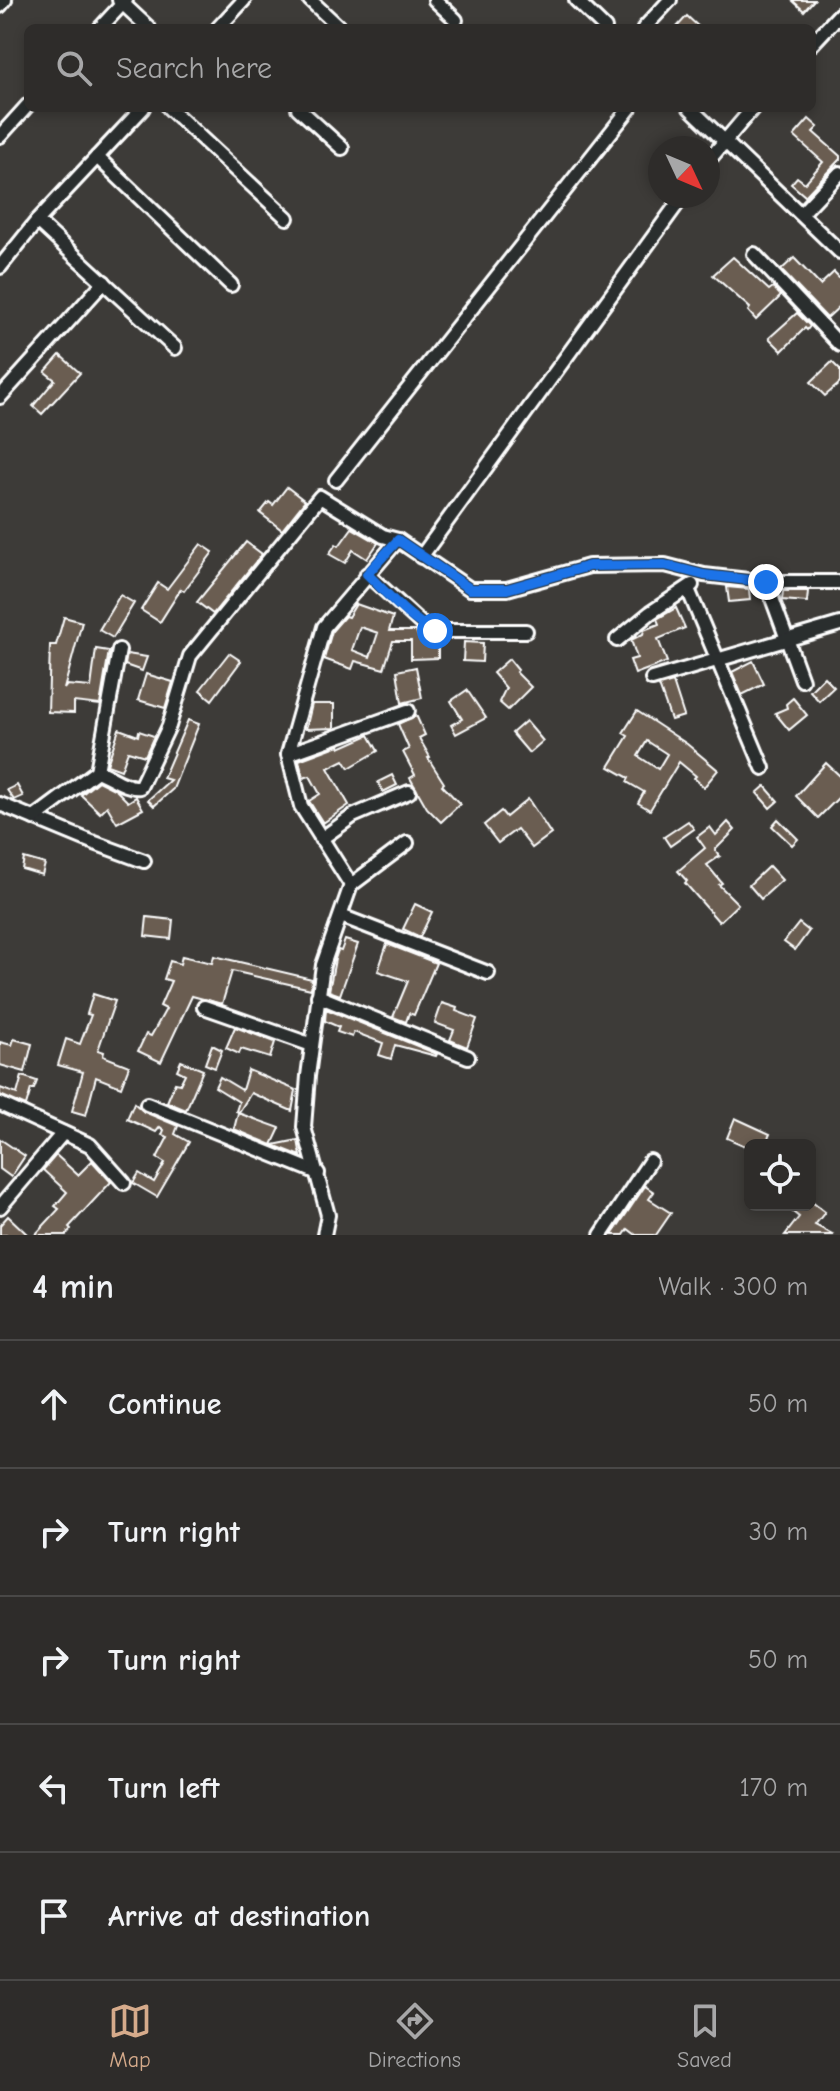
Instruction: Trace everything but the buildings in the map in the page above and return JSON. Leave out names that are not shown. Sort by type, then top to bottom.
[{"type":"street","points":[[0,6],[5,0]]},
{"type":"street","points":[[222,24],[244,0]]},
{"type":"street","points":[[310,0],[336,24]]},
{"type":"street","points":[[435,0],[456,20]]},
{"type":"street","points":[[576,0],[601,24]]},
{"type":"street","points":[[648,24],[670,0]]},
{"type":"street","points":[[103,24],[123,1],[145,24]]},
{"type":"street","points":[[816,40],[840,14]]},
{"type":"street","points":[[0,136],[24,109]]},
{"type":"street","points":[[0,267],[37,221],[139,112]]},
{"type":"street","points":[[173,112],[287,218]]},
{"type":"street","points":[[302,112],[342,148]]},
{"type":"street","points":[[336,480],[627,112]]},
{"type":"street","points":[[694,112],[840,252]]},
{"type":"street","points":[[720,144],[749,112]]},
{"type":"street","points":[[97,157],[231,285]]},
{"type":"street","points":[[801,214],[840,173]]},
{"type":"street","points":[[421,557],[674,208]]},
{"type":"street","points":[[37,221],[175,348]]},
{"type":"street","points":[[754,254],[840,345]]},
{"type":"street","points":[[0,397],[104,282]]},
{"type":"street","points":[[97,771],[131,789],[140,787],[169,726],[190,656],[320,497],[383,536],[398,540],[470,589],[507,589],[589,566],[665,565],[704,575],[766,582],[840,582]]},
{"type":"street","points":[[351,885],[301,806],[288,754],[324,627],[398,540]]},
{"type":"street","points":[[367,574],[413,617],[435,631],[526,631]]},
{"type":"street","points":[[617,640],[704,575]]},
{"type":"street","points":[[766,582],[802,680]]},
{"type":"street","points":[[688,589],[763,768]]},
{"type":"street","points":[[652,679],[840,624]]},
{"type":"street","points":[[34,818],[97,771],[119,650]]},
{"type":"street","points":[[288,754],[408,711]]},
{"type":"street","points":[[321,839],[353,816],[409,792]]},
{"type":"street","points":[[0,804],[144,861]]},
{"type":"street","points":[[324,1235],[328,1215],[304,1127],[323,965],[351,885],[407,843]]},
{"type":"street","points":[[341,916],[488,973]]},
{"type":"street","points":[[318,996],[468,1057]]},
{"type":"street","points":[[204,1007],[312,1045]]},
{"type":"street","points":[[0,1104],[90,1145],[124,1183]]},
{"type":"street","points":[[147,1104],[318,1173]]},
{"type":"street","points":[[0,1207],[63,1133]]},
{"type":"street","points":[[601,1235],[650,1161]]},
{"type":"route","points":[[435,631],[413,617],[367,574],[398,540],[470,589],[507,589],[589,566],[665,565],[704,575],[766,582]]}]
